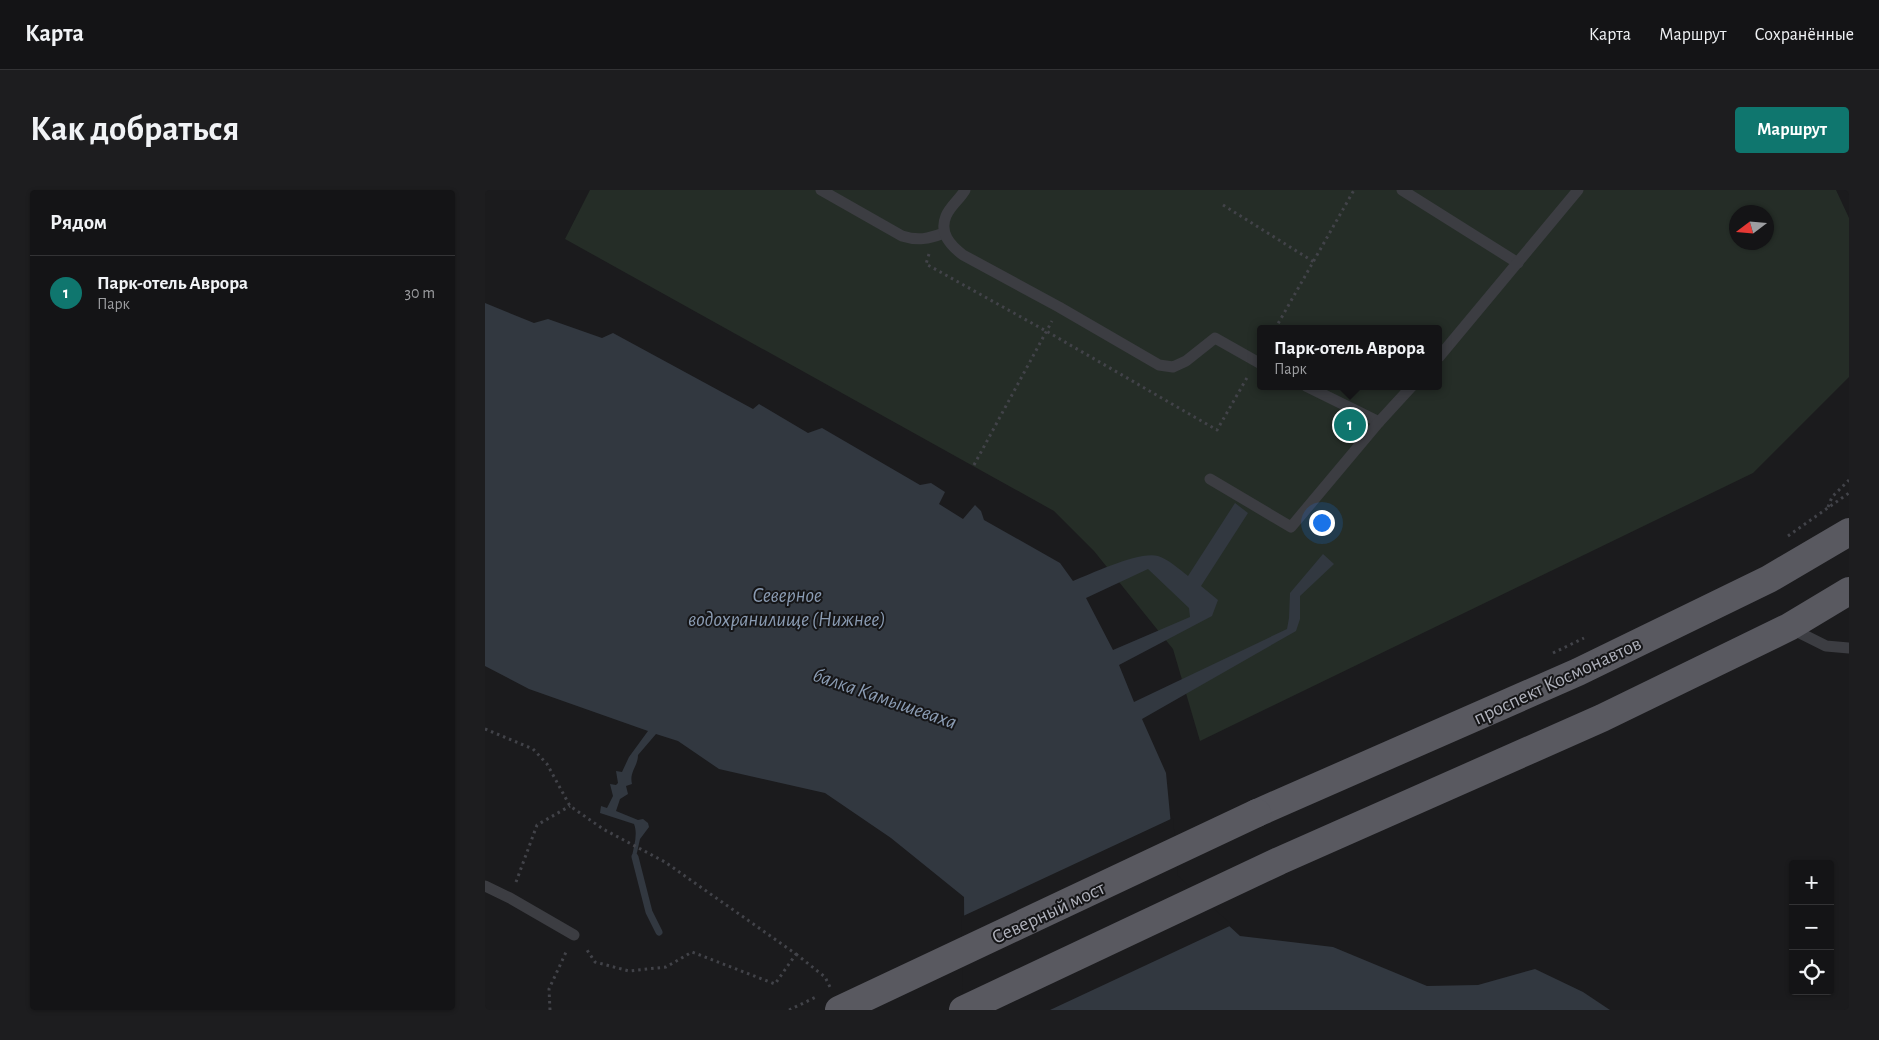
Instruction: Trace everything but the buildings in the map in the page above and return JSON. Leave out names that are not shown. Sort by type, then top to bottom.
[{"type":"main road","name":"проспект Космонавтов","points":[[1257,813],[1578,672],[1769,580],[1849,532]]},
{"type":"main road","points":[[963,1010],[1279,861],[1602,718],[1789,627],[1849,591]]},
{"type":"main road","name":"Северный мост","points":[[835,1002],[1257,813]]},
{"type":"lane","points":[[821,190],[902,236],[914,240],[944,234]]},
{"type":"lane","points":[[965,190],[946,216],[944,234],[951,246],[963,255],[1059,307],[1159,366],[1173,367],[1186,361],[1215,338],[1257,362]]},
{"type":"lane","points":[[1402,190],[1518,263]]},
{"type":"lane","points":[[1442,353],[1578,190]]},
{"type":"lane","points":[[1314,390],[1379,422]]},
{"type":"lane","points":[[1210,479],[1291,527],[1408,390]]},
{"type":"lane","points":[[1789,627],[1826,646],[1849,648]]},
{"type":"lane","points":[[485,886],[510,898],[574,935]]},
{"type":"path","points":[[1277,325],[1354,190]]},
{"type":"path","points":[[1223,205],[1314,262]]},
{"type":"path","points":[[974,464],[1059,307]]},
{"type":"path","points":[[1827,508],[1832,497],[1849,480]]},
{"type":"path","points":[[1807,523],[1849,493]]},
{"type":"path","points":[[485,730],[533,749],[547,764],[570,806],[603,829],[665,862],[795,954],[825,977],[835,1002]]},
{"type":"path","points":[[510,898],[537,825],[570,806]]},
{"type":"path","points":[[550,1010],[549,988],[574,935],[582,942],[595,962],[629,971],[666,967],[692,952],[775,984],[795,954]]},
{"type":"shaded area","points":[[590,190],[1836,190],[1849,218],[1849,377],[1753,473],[1200,741],[1173,649],[1094,551],[1054,511],[565,239]]},
{"type":"water","name":"Северное водохранилище (Нижнее)","points":[[485,303],[534,323],[548,319],[602,338],[613,333],[753,409],[759,404],[808,433],[822,428],[920,485],[931,483],[945,492],[939,504],[963,519],[975,505],[981,511],[984,520],[1060,563],[1073,581],[1116,564],[1150,555],[1166,559],[1188,576],[1235,503],[1248,513],[1201,586],[1218,600],[1212,616],[1119,665],[1134,702],[1287,629],[1290,593],[1323,554],[1334,564],[1300,596],[1300,619],[1296,631],[1142,719],[1166,773],[1176,877],[1240,936],[1333,947],[1427,986],[1478,985],[1535,969],[1583,992],[1610,1010],[965,1010],[964,897],[891,838],[825,793],[719,769],[678,741],[656,734],[638,755],[631,780],[632,784],[626,786],[628,794],[620,799],[616,811],[638,820],[643,819],[648,823],[649,827],[640,839],[636,857],[632,856],[636,836],[634,824],[600,813],[601,806],[607,808],[613,796],[610,784],[616,785],[618,783],[616,771],[622,772],[629,757],[648,731],[529,689],[485,666]],"holes":[[[1148,569],[1189,608],[1190,617],[1113,650],[1086,598]]]},
{"type":"pier","points":[[1173,818],[1178,876],[1232,925],[1050,1010],[963,1010],[961,917]]},
{"type":"waterway","points":[[635,857],[649,912],[659,932]]},
{"type":"place","name":"Парк-отель Аврора","points":[[1350,425]]},
{"type":"water label","name":"балка Камышеваха","points":[[885,698]]}]
